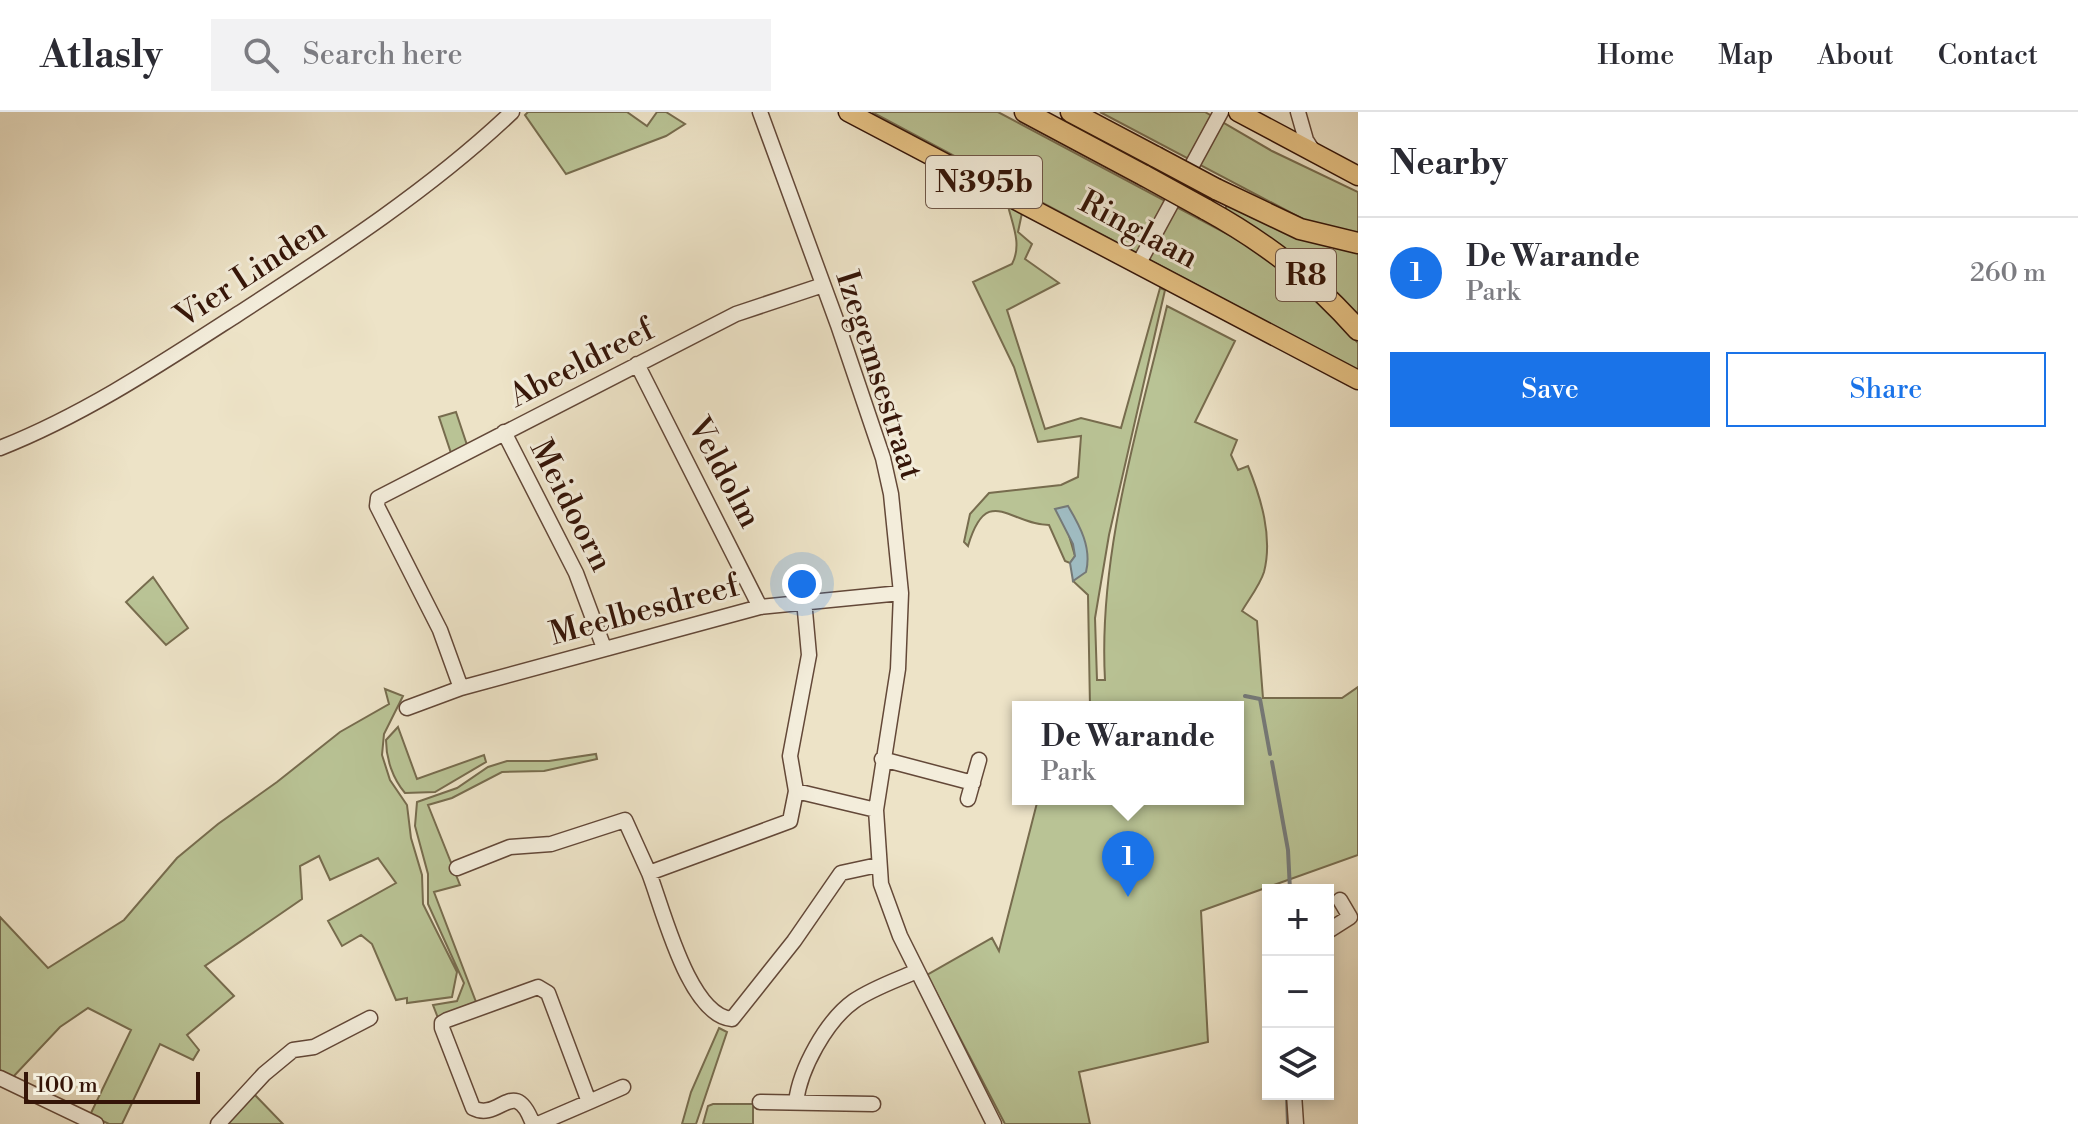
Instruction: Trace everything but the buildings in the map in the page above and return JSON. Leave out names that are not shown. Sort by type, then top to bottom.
[{"type":"highway","name":"R8","points":[[1025,112],[1245,231],[1297,267],[1358,330]]},
{"type":"highway","name":"R8","points":[[1071,112],[1216,189],[1300,229],[1358,243]]},
{"type":"main road","name":"Ringlaan","points":[[848,112],[1358,380]]},
{"type":"main road","points":[[1238,112],[1358,176]]},
{"type":"street","name":"Vier Linden","points":[[0,448],[45,431],[178,353],[331,254],[483,139],[512,112]]},
{"type":"street","name":"Izegemsestraat","points":[[760,112],[883,458],[896,533],[901,593],[898,669],[876,810],[878,865],[892,916],[994,1124]]},
{"type":"street","points":[[1139,263],[1221,112]]},
{"type":"street","points":[[1298,112],[1306,140],[1315,154]]},
{"type":"street","name":"Abeeldreef","points":[[461,688],[440,630],[377,506],[378,498],[736,314],[823,285]]},
{"type":"street","name":"Veldolm","points":[[637,364],[760,607]]},
{"type":"street","name":"Meidoorn","points":[[504,432],[576,573],[604,648]]},
{"type":"street","name":"Meelbesdreef","points":[[407,708],[461,688],[760,607],[804,600],[901,593]]},
{"type":"street","points":[[649,873],[790,821],[796,791],[790,756],[809,655],[804,600]]},
{"type":"street","points":[[882,759],[973,783]]},
{"type":"street","points":[[968,799],[979,760]]},
{"type":"street","points":[[796,791],[876,810]]},
{"type":"street","points":[[457,868],[510,847],[551,844],[625,820],[649,873],[694,991],[718,1016],[732,1019],[794,941],[841,873],[878,865]]},
{"type":"street","points":[[1334,929],[1354,923],[1340,900]]},
{"type":"street","points":[[796,1102],[802,1073],[844,1010],[855,1001],[917,971]]},
{"type":"street","points":[[589,1102],[548,993],[538,987],[442,1023],[473,1108],[484,1111],[513,1100],[526,1105],[535,1124],[589,1102],[623,1087]]},
{"type":"street","points":[[218,1124],[264,1074],[293,1050],[314,1047],[370,1018]]},
{"type":"street","points":[[0,1078],[96,1124]]},
{"type":"street","points":[[1294,1100],[1296,1124]]},
{"type":"street","points":[[760,1102],[873,1104]]},
{"type":"green space","points":[[528,112],[627,112],[647,126],[657,112],[666,112],[685,124],[666,136],[566,174],[525,115]]},
{"type":"green space","points":[[872,112],[998,112],[1265,254],[1308,287],[1358,343],[1358,371]]},
{"type":"green space","points":[[1100,112],[1205,112],[1272,151],[1358,192],[1358,233],[1316,226]]},
{"type":"green space","points":[[1227,204],[1253,218],[1358,251],[1358,317],[1296,258],[1225,210]]},
{"type":"green space","points":[[1008,206],[1022,213],[1018,232],[1032,244],[1025,259],[1059,283],[1007,310],[1045,429],[1081,418],[1121,428],[1160,288],[1165,290],[1109,535],[1095,618],[1097,680],[1105,680],[1104,633],[1108,586],[1122,492],[1167,306],[1235,341],[1195,422],[1237,440],[1231,455],[1238,470],[1248,466],[1261,504],[1267,545],[1264,572],[1242,611],[1257,621],[1263,698],[1342,698],[1358,687],[1358,855],[1277,884],[1262,884],[1262,889],[1201,911],[1208,1042],[1079,1072],[1090,1124],[1005,1124],[927,975],[992,938],[999,951],[1036,805],[1244,805],[1244,701],[1090,701],[1088,595],[1073,581],[1087,565],[1068,532],[1075,556],[1070,563],[1065,561],[1049,525],[1001,512],[992,511],[983,516],[968,546],[964,542],[970,514],[989,493],[1061,485],[1078,477],[1081,436],[1038,442],[1014,367],[973,282],[1012,264],[1016,243]]},
{"type":"green space","points":[[456,412],[467,445],[451,453],[439,417]]},
{"type":"green space","points":[[153,577],[188,628],[166,645],[126,602]]},
{"type":"green space","points":[[385,689],[403,696],[384,734],[382,755],[390,780],[407,805],[411,838],[422,875],[423,904],[457,972],[452,997],[407,1003],[407,998],[396,1000],[372,944],[361,935],[342,946],[328,921],[396,883],[378,858],[330,880],[319,856],[300,866],[302,899],[205,966],[234,996],[187,1035],[199,1050],[193,1060],[160,1044],[122,1124],[109,1124],[90,1115],[131,1030],[88,1008],[60,1027],[13,1077],[0,1070],[0,917],[48,968],[124,920],[177,858],[218,824],[340,732],[389,704]]},
{"type":"green space","points":[[398,727],[417,779],[484,755],[486,762],[435,792],[405,793],[394,775],[386,747],[386,740]]},
{"type":"green space","points":[[596,754],[597,759],[544,771],[502,772],[452,798],[428,805],[460,885],[434,892],[476,1002],[438,1018],[433,1005],[457,1001],[464,983],[428,904],[428,874],[415,826],[417,802],[457,788],[488,767],[507,761],[549,761]]},
{"type":"green space","points":[[719,1028],[727,1032],[696,1124],[682,1124],[691,1092]]},
{"type":"green space","points":[[253,1093],[283,1124],[223,1124]]},
{"type":"green space","points":[[753,1104],[753,1124],[703,1124],[708,1106]]},
{"type":"water","points":[[1068,506],[1081,529],[1087,554],[1086,572],[1073,581],[1070,563],[1075,556],[1073,544],[1055,509]]},
{"type":"waterway","points":[[1245,696],[1260,699],[1270,754]]},
{"type":"waterway","points":[[1272,762],[1288,850],[1290,884]]},
{"type":"waterway","points":[[1287,1100],[1288,1124]]},
{"type":"place","name":"De Warande","points":[[1128,897]]}]
